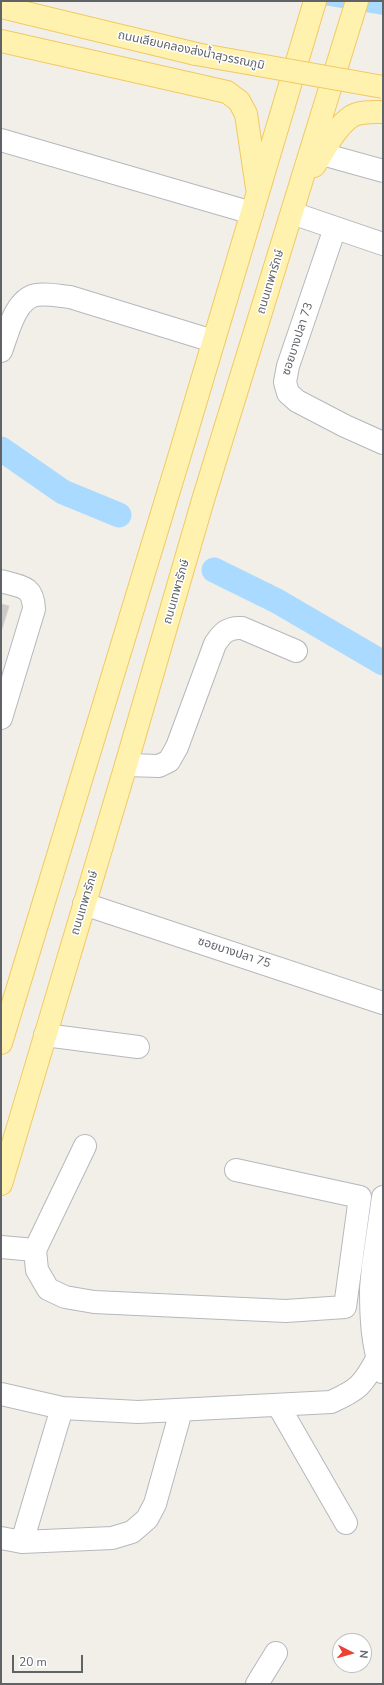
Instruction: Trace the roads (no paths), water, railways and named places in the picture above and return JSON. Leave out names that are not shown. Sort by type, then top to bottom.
[{"type":"main road","points":[[1,1043],[79,791],[315,1]]},
{"type":"main road","name":"ถนนเทพารักษ์","points":[[1,1184],[126,765],[203,500],[357,1]]},
{"type":"main road","name":"ถนนเลียบคลองส่งน้ำสุวรรณภูมิ","points":[[1,7],[196,54],[383,88]]},
{"type":"main road","points":[[1,41],[227,92],[239,101],[246,114],[255,204]]},
{"type":"main road","points":[[295,203],[337,130],[352,116],[367,112],[383,112]]},
{"type":"street","points":[[1,140],[255,204]]},
{"type":"street","points":[[322,154],[383,171]]},
{"type":"street","points":[[295,203],[335,228],[383,244]]},
{"type":"street","name":"ซอยบางปลา 73","points":[[335,228],[288,366],[285,382],[288,393],[297,401],[345,426],[383,443]]},
{"type":"street","points":[[1,351],[19,306],[26,299],[35,295],[49,294],[70,297],[213,341]]},
{"type":"street","points":[[1,581],[26,588],[34,597],[34,609],[1,718]]},
{"type":"street","points":[[126,765],[159,766],[169,762],[177,747],[215,644],[223,632],[233,627],[242,628],[296,651]]},
{"type":"street","name":"ซอยบางปลา 75","points":[[84,904],[383,1003]]},
{"type":"street","points":[[46,1035],[138,1047]]},
{"type":"street","points":[[85,1146],[35,1250],[37,1270],[48,1289],[65,1297],[94,1302],[286,1311],[345,1307],[360,1197],[236,1170]]},
{"type":"street","points":[[1,1394],[62,1408],[138,1412],[181,1411],[331,1402],[349,1394],[380,1367],[372,1335],[377,1292],[373,1266],[383,1197]]},
{"type":"street","points":[[1,1247],[35,1250]]},
{"type":"street","points":[[278,1405],[346,1523]]},
{"type":"street","points":[[22,1542],[62,1408]]},
{"type":"street","points":[[1,1538],[22,1542],[112,1538],[132,1532],[147,1519],[156,1504],[181,1411]]},
{"type":"street","points":[[257,1684],[276,1653]]},
{"type":"water","points":[[300,1],[383,1],[383,15]]},
{"type":"waterway","points":[[1,449],[63,492],[119,515]]},
{"type":"waterway","points":[[214,570],[277,601],[383,663]]}]
